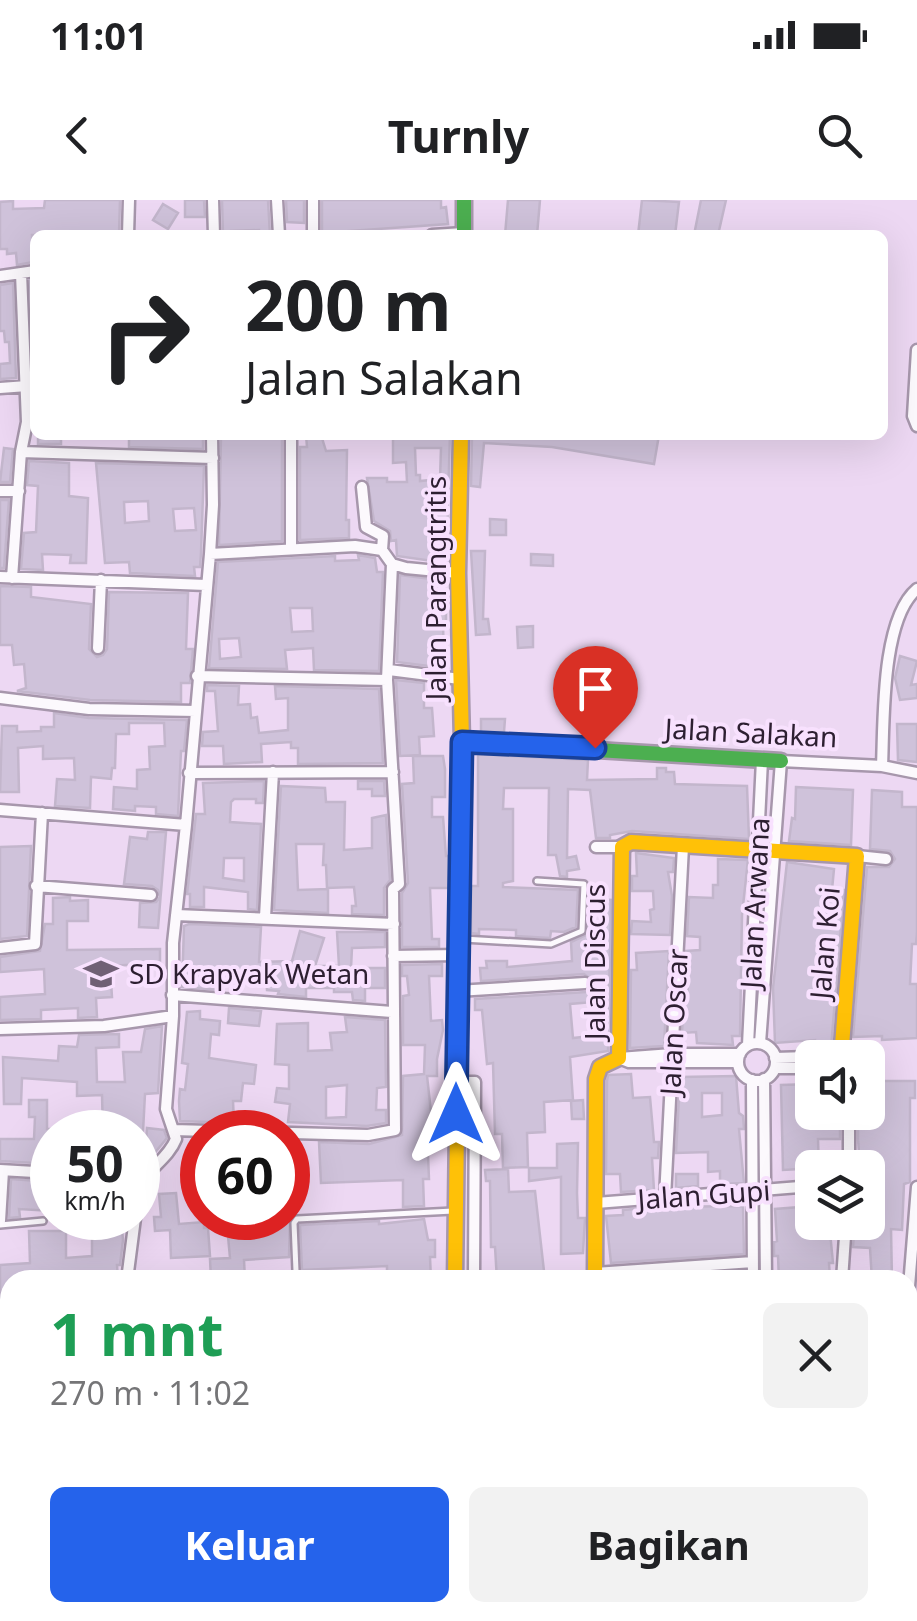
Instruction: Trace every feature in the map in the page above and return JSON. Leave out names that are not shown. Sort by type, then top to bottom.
[{"type":"street","points":[[128,230],[129,200]]},
{"type":"street","points":[[214,200],[214,230]]},
{"type":"street","points":[[277,200],[279,230]]},
{"type":"street","points":[[313,200],[313,230]]},
{"type":"street","points":[[464,200],[464,230]]},
{"type":"street","points":[[0,276],[30,272]]},
{"type":"street","points":[[22,273],[30,413]]},
{"type":"street","points":[[917,350],[917,426]]},
{"type":"street","points":[[0,388],[27,386]]},
{"type":"street","points":[[30,425],[21,452],[20,491],[6,577],[206,585]]},
{"type":"street","points":[[160,1163],[176,1139],[166,1108],[176,915],[210,554],[212,440]]},
{"type":"street","points":[[291,440],[291,548]]},
{"type":"street","name":"Jalan Parangtritis","points":[[454,1270],[462,742],[458,573],[461,440]]},
{"type":"street","points":[[21,452],[213,458]]},
{"type":"street","points":[[173,1130],[368,1135],[393,1132],[396,1127],[393,889],[400,884],[388,675],[392,564],[382,550],[383,536],[366,527],[362,487]]},
{"type":"street","points":[[0,491],[20,491]]},
{"type":"street","points":[[210,554],[355,546],[382,550]]},
{"type":"street","points":[[392,564],[458,573]]},
{"type":"street","points":[[98,648],[101,580]]},
{"type":"street","points":[[882,766],[887,668],[901,609],[917,589]]},
{"type":"street","points":[[198,676],[388,675],[460,679]]},
{"type":"street","points":[[0,698],[89,709],[196,712]]},
{"type":"street","name":"Jalan Salakan","points":[[462,742],[882,766],[917,773]]},
{"type":"street","name":"Jalan Arwana","points":[[746,1051],[762,760]]},
{"type":"street","name":"Jalan Arwana","points":[[746,1051],[774,850],[781,761]]},
{"type":"street","points":[[264,917],[273,772]]},
{"type":"street","points":[[189,773],[393,772]]},
{"type":"street","points":[[0,810],[186,825]]},
{"type":"street","points":[[0,948],[35,944],[42,813]]},
{"type":"street","name":"Jalan Koi","points":[[622,847],[632,842],[857,856],[842,1040]]},
{"type":"street","points":[[596,846],[622,847]]},
{"type":"street","name":"Jalan Oscar","points":[[665,1198],[682,846]]},
{"type":"street","name":"Jalan Discus","points":[[619,1058],[622,847]]},
{"type":"street","points":[[857,856],[886,859]]},
{"type":"street","points":[[36,886],[151,895]]},
{"type":"street","points":[[176,915],[394,924]]},
{"type":"street","points":[[393,956],[458,947]]},
{"type":"street","points":[[457,991],[585,982]]},
{"type":"street","points":[[172,995],[392,1012]]},
{"type":"street","points":[[0,1029],[104,1026],[173,1016]]},
{"type":"street","points":[[595,1270],[596,1079],[600,1067],[619,1058],[629,1062],[771,1050],[775,1063]]},
{"type":"street","points":[[746,1051],[743,1075],[758,1080]]},
{"type":"street","points":[[753,1270],[752,1192],[758,1080],[775,1063],[795,1061]]},
{"type":"street","points":[[775,1063],[795,1066]]},
{"type":"street","points":[[758,1080],[766,1270]]},
{"type":"street","points":[[457,1082],[475,1082],[474,1270]]},
{"type":"street","points":[[0,1223],[1,1170],[30,1172]]},
{"type":"street","name":"Jalan Gupi","points":[[596,1202],[795,1187]]},
{"type":"street","points":[[910,1270],[917,1187]]},
{"type":"street","points":[[128,1270],[132,1240]]},
{"type":"street","points":[[843,1270],[845,1240]]},
{"type":"street","points":[[669,1270],[753,1262]]},
{"type":"lane","points":[[458,947],[551,944],[582,932],[584,884],[537,881]]},
{"type":"lane","points":[[296,1270],[297,1219],[456,1211]]},
{"type":"lane","points":[[0,1223],[30,1221]]},
{"type":"building","points":[[45,200],[120,200],[119,230],[30,230],[30,263],[17,265],[16,253],[7,254],[7,249],[0,249],[0,202],[13,201],[13,209],[44,208]]},
{"type":"building","points":[[185,200],[204,200],[205,217],[185,217]]},
{"type":"building","points":[[222,200],[268,200],[270,230],[223,230]]},
{"type":"building","points":[[286,200],[304,200],[304,223],[287,222]]},
{"type":"building","points":[[322,200],[441,200],[448,224],[364,230],[322,230]]},
{"type":"building","points":[[508,200],[540,200],[537,230],[505,230]]},
{"type":"building","points":[[642,200],[679,202],[676,230],[639,230]]},
{"type":"building","points":[[701,200],[726,200],[719,230],[695,230]]},
{"type":"building","points":[[163,204],[178,213],[168,229],[153,220]]},
{"type":"building","points":[[13,283],[16,378],[0,379],[0,364],[10,363],[9,342],[5,342],[4,331],[0,331],[0,285]]},
{"type":"building","points":[[38,440],[61,440],[61,444],[38,444]]},
{"type":"building","points":[[129,440],[203,440],[203,449],[129,447]]},
{"type":"building","points":[[221,440],[282,440],[282,541],[219,545]]},
{"type":"building","points":[[306,440],[323,440],[326,451],[347,450],[349,538],[300,540],[300,447],[307,447]]},
{"type":"building","points":[[393,440],[450,440],[447,531],[435,532],[434,555],[447,555],[447,563],[397,556],[396,540],[391,541],[390,531],[374,521],[367,478],[407,482],[406,462],[393,463]],"holes":[[[415,448],[441,448],[440,479],[420,481],[420,475],[416,475]]]},
{"type":"building","points":[[472,440],[658,440],[654,464],[552,447],[484,443],[480,487],[471,486]]},
{"type":"building","points":[[4,448],[13,449],[10,482],[0,482]]},
{"type":"building","points":[[29,461],[69,463],[69,496],[88,498],[86,563],[70,563],[71,555],[42,554],[43,570],[21,569],[24,533],[36,532],[38,486],[27,485]]},
{"type":"building","points":[[96,463],[204,466],[200,567],[194,567],[195,576],[130,573],[129,562],[105,563]],"holes":[[[148,501],[149,521],[125,523],[124,502]],[[194,508],[196,530],[175,531],[173,509]]]},
{"type":"building","points":[[0,500],[9,500],[4,568],[0,568]]},
{"type":"building","points":[[490,519],[506,520],[506,535],[490,535]]},
{"type":"building","points":[[471,551],[485,551],[483,619],[488,619],[490,634],[476,635]]},
{"type":"building","points":[[531,554],[553,555],[553,566],[531,565]]},
{"type":"building","points":[[358,555],[375,558],[377,572],[383,572],[379,671],[314,670],[313,648],[285,650],[287,669],[209,668],[218,562],[335,556],[335,561],[359,560]],"holes":[[[290,608],[312,608],[313,631],[292,632]],[[239,638],[241,657],[220,659],[219,639]]]},
{"type":"building","points":[[400,575],[439,580],[440,612],[446,612],[444,668],[397,662]]},
{"type":"building","points":[[0,586],[31,587],[31,597],[91,604],[89,649],[97,657],[107,649],[109,592],[188,593],[186,649],[193,649],[190,683],[181,683],[181,702],[90,700],[17,691],[26,688],[24,664],[14,665],[12,645],[0,645]]},
{"type":"building","points":[[533,626],[533,647],[518,648],[517,627]]},
{"type":"building","points":[[900,656],[917,661],[911,685],[917,684],[917,698],[900,700],[895,678]]},
{"type":"building","points":[[396,680],[424,683],[424,708],[432,708],[434,736],[419,737],[420,755],[400,756]]},
{"type":"building","points":[[207,685],[239,686],[238,705],[250,704],[251,718],[257,717],[259,733],[288,730],[288,698],[276,699],[275,686],[379,689],[383,763],[298,764],[298,748],[291,748],[291,742],[261,744],[262,762],[224,764],[223,746],[202,746],[203,732],[218,731],[215,691],[207,691]]},
{"type":"building","points":[[54,713],[89,718],[187,720],[181,751],[178,816],[156,814],[156,807],[135,806],[135,811],[113,809],[114,787],[137,789],[137,770],[150,769],[149,747],[165,746],[164,723],[129,723],[129,734],[116,734],[115,768],[111,779],[91,777],[90,808],[55,806],[57,779],[75,780],[74,758],[43,759],[43,746],[18,748],[19,792],[0,792],[2,726],[17,726],[17,732],[41,731],[41,727],[54,727]]},
{"type":"building","points":[[481,719],[505,719],[504,732],[481,732]]},
{"type":"building","points":[[897,724],[917,724],[917,762],[898,760]]},
{"type":"building","points":[[478,754],[588,760],[587,780],[657,779],[657,768],[666,768],[666,772],[674,772],[675,784],[747,786],[749,839],[632,831],[596,838],[590,790],[568,789],[567,858],[576,856],[579,869],[567,871],[567,877],[560,876],[556,855],[548,855],[549,788],[504,788],[503,809],[513,809],[513,881],[503,883],[503,887],[578,890],[576,927],[564,932],[551,931],[550,938],[516,936],[516,930],[479,929],[479,934],[471,933],[471,886],[478,886]]},
{"type":"building","points":[[413,756],[443,756],[445,769],[445,797],[432,797],[432,817],[443,817],[449,856],[449,888],[430,888],[432,939],[439,939],[439,947],[402,947],[402,893],[408,883],[402,784],[414,783]]},
{"type":"building","points":[[264,781],[263,803],[256,803],[256,799],[231,802],[230,822],[261,824],[257,910],[248,909],[248,892],[204,887],[204,907],[190,907],[187,894],[196,814],[205,814],[203,783]],"holes":[[[224,858],[244,858],[244,881],[223,878]]]},
{"type":"building","points":[[358,781],[384,781],[385,796],[372,796],[372,789],[358,789]]},
{"type":"building","points":[[281,786],[325,788],[326,802],[345,802],[344,850],[372,848],[372,818],[386,815],[390,880],[384,888],[384,915],[352,914],[352,906],[356,906],[354,887],[327,888],[324,844],[296,844],[298,890],[328,889],[328,913],[274,910]]},
{"type":"building","points":[[796,787],[853,790],[851,845],[789,841],[792,818],[795,819]]},
{"type":"building","points":[[872,790],[902,792],[902,807],[917,807],[917,932],[916,944],[912,944],[910,984],[917,984],[917,1038],[853,1037],[867,867],[889,867],[895,859],[890,851],[870,849]]},
{"type":"building","points":[[148,832],[166,832],[158,928],[139,927],[140,903],[156,902],[160,897],[158,890],[124,884],[130,837],[147,839]]},
{"type":"building","points":[[31,846],[27,936],[0,939],[0,847]]},
{"type":"building","points":[[636,853],[674,858],[673,872],[668,872],[672,896],[670,935],[631,934],[632,921],[651,922],[650,910],[654,909],[653,891],[632,891],[632,876],[637,876]]},
{"type":"building","points":[[718,859],[748,860],[742,915],[740,1036],[732,1036],[733,1045],[697,1043],[696,1032],[682,1033],[684,997],[688,997],[686,951],[700,950],[700,937],[687,936],[689,897],[713,898],[713,885],[718,885]]},
{"type":"building","points":[[787,862],[834,869],[832,890],[844,890],[832,1040],[775,1043],[773,988]]},
{"type":"building","points":[[70,897],[70,901],[88,900],[88,921],[67,921],[67,950],[160,949],[160,963],[110,966],[112,997],[96,998],[97,1017],[78,1018],[78,1008],[41,1010],[41,1019],[0,1020],[0,997],[45,994],[44,969],[0,972],[0,957],[40,951],[45,924],[53,924],[53,898]]},
{"type":"building","points":[[600,899],[611,900],[608,1051],[570,1057],[573,1100],[544,1102],[545,1132],[527,1133],[528,1167],[503,1168],[502,1134],[495,1134],[493,1063],[487,1064],[482,1010],[475,1010],[475,999],[586,992],[594,982],[584,974],[481,981],[480,968],[487,968],[486,961],[507,961],[507,967],[572,961],[571,942],[586,935],[589,917],[592,933],[601,932]],"holes":[[[593,1002],[591,1036],[573,1038],[570,1004]]]},
{"type":"building","points":[[184,926],[261,927],[259,962],[292,961],[300,931],[324,938],[315,966],[339,966],[337,932],[385,932],[385,947],[352,948],[351,968],[385,968],[385,988],[365,988],[365,1001],[353,1000],[352,992],[334,992],[334,988],[306,988],[306,997],[278,994],[279,991],[267,990],[262,976],[233,976],[233,982],[221,982],[220,990],[182,987]]},
{"type":"building","points":[[669,951],[664,1046],[630,1048],[631,970],[637,970],[636,953]]},
{"type":"building","points":[[442,964],[442,976],[429,976],[431,1021],[442,1020],[443,1030],[437,1076],[427,1076],[433,1130],[427,1130],[429,1179],[423,1179],[424,1206],[403,1207],[403,1180],[321,1183],[319,1142],[369,1144],[402,1135],[403,1076],[424,1074],[425,1045],[403,1045],[403,996],[409,995],[402,965]]},
{"type":"building","points":[[229,1008],[261,1011],[259,1026],[228,1023]]},
{"type":"building","points":[[200,1011],[200,1019],[220,1021],[219,1035],[211,1034],[209,1058],[256,1065],[254,1084],[243,1083],[241,1101],[233,1101],[233,1110],[180,1110],[180,1121],[179,1101],[180,1089],[185,1090],[188,1064],[182,1063],[187,1012]]},
{"type":"building","points":[[345,1017],[385,1020],[386,1087],[377,1088],[376,1110],[386,1110],[386,1123],[310,1123],[310,1110],[289,1110],[290,1104],[275,1102],[277,1088],[289,1089],[289,1065],[275,1064],[277,1024],[308,1023],[308,1051],[332,1050],[330,1033],[347,1032]],"holes":[[[347,1085],[346,1117],[326,1118],[326,1087]]]},
{"type":"building","points":[[162,1026],[158,1093],[145,1094],[144,1110],[102,1110],[102,1095],[77,1096],[77,1082],[22,1078],[21,1104],[4,1104],[3,1057],[58,1061],[59,1046],[77,1047],[79,1035],[119,1034],[119,1047],[96,1048],[97,1082],[125,1082],[123,1052],[141,1052],[145,1029]]},
{"type":"building","points":[[631,1074],[633,1098],[650,1097],[654,1142],[659,1142],[658,1158],[652,1158],[654,1190],[621,1192],[620,1174],[606,1174],[607,1081],[608,1075]]},
{"type":"building","points":[[736,1076],[744,1129],[739,1129],[744,1183],[720,1184],[720,1171],[708,1172],[708,1152],[676,1153],[680,1077]],"holes":[[[702,1093],[722,1093],[722,1115],[702,1117]]]},
{"type":"building","points":[[885,1081],[915,1081],[915,1098],[910,1098],[910,1182],[904,1184],[902,1230],[891,1229],[892,1270],[871,1270],[870,1248],[853,1247],[854,1240],[885,1240],[885,1150],[859,1150],[858,1130],[885,1130]]},
{"type":"building","points":[[781,1085],[795,1085],[795,1130],[840,1130],[840,1139],[818,1139],[818,1150],[795,1150],[795,1169],[783,1170]]},
{"type":"building","points":[[29,1100],[47,1100],[47,1110],[30,1110],[29,1117]]},
{"type":"building","points":[[583,1100],[584,1119],[572,1119],[571,1101]]},
{"type":"building","points":[[160,1130],[164,1130],[167,1138],[160,1146]]},
{"type":"building","points":[[0,1139],[30,1139],[30,1163],[0,1161]]},
{"type":"building","points":[[578,1143],[578,1218],[585,1218],[583,1253],[561,1254],[561,1177],[529,1181],[529,1168],[557,1168],[557,1144]]},
{"type":"building","points":[[508,1169],[509,1192],[535,1191],[544,1270],[496,1270],[495,1247],[491,1247],[490,1181],[486,1181],[485,1170]]},
{"type":"building","points":[[676,1174],[698,1174],[698,1186],[676,1188]]},
{"type":"building","points":[[11,1179],[30,1180],[30,1210],[19,1209],[20,1217],[9,1218]]},
{"type":"building","points":[[176,1193],[180,1240],[209,1240],[210,1256],[171,1258],[170,1230],[160,1231],[160,1194]]},
{"type":"building","points":[[743,1206],[744,1254],[611,1263],[606,1216],[656,1207]]},
{"type":"building","points":[[795,1207],[795,1240],[831,1240],[833,1263],[829,1263],[829,1270],[779,1270],[778,1256],[774,1256],[775,1209]]},
{"type":"building","points":[[424,1219],[428,1240],[435,1240],[431,1270],[387,1270],[387,1266],[302,1270],[301,1240],[310,1240],[310,1224]]},
{"type":"building","points":[[29,1231],[30,1240],[66,1240],[66,1258],[92,1256],[92,1240],[123,1240],[117,1270],[0,1270],[0,1265],[30,1263]]},
{"type":"building","points":[[228,1240],[289,1240],[289,1257],[244,1260],[244,1270],[211,1270],[210,1259],[230,1258]]},
{"type":"traffic: fast","points":[[464,200],[464,230]]},
{"type":"traffic: fast","points":[[462,742],[781,761]]},
{"type":"traffic: slow","points":[[455,1270],[462,742],[458,573],[461,440]]},
{"type":"traffic: slow","points":[[595,1270],[596,1079],[600,1067],[619,1058],[622,847],[631,842],[857,856],[842,1040]]},
{"type":"place","name":"SD Krapyak Wetan","points":[[101,974]]},
{"type":"route","points":[[456,1114],[462,742],[595,748]]}]
